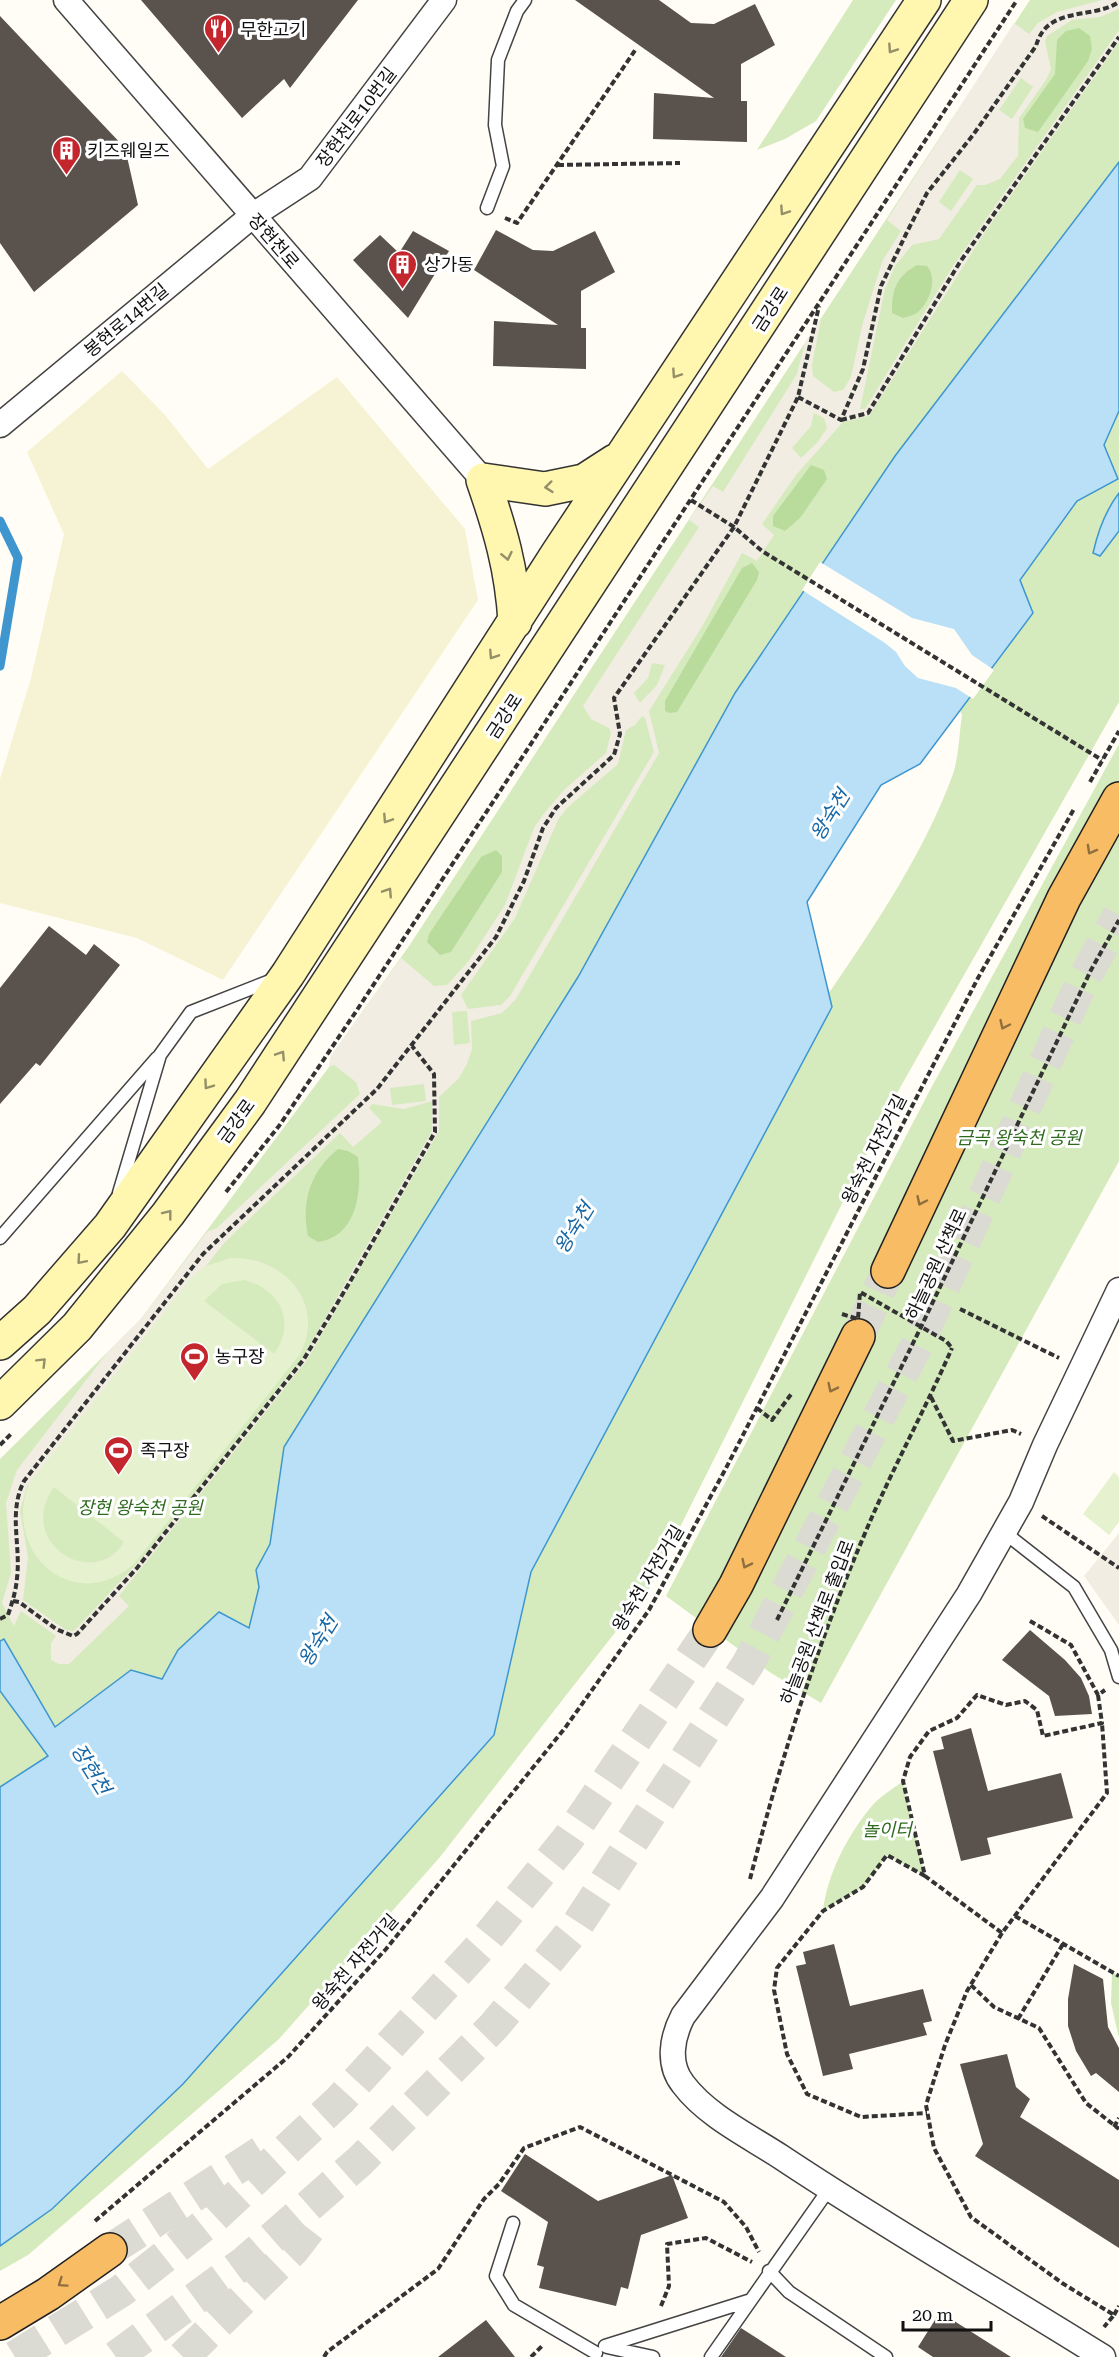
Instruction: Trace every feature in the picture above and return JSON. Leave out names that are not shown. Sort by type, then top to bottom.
[{"type":"highway","points":[[888,1271],[1064,898],[1119,799]]},
{"type":"highway","points":[[710,1630],[736,1585],[850,1325]]},
{"type":"highway","points":[[0,2323],[110,2250]]},
{"type":"main road","points":[[0,1343],[37,1310],[110,1226],[288,974],[621,457],[924,0]]},
{"type":"main road","name":"금강로","points":[[0,1403],[77,1327],[168,1215],[250,1102],[971,0]]},
{"type":"main road","points":[[515,622],[513,581],[504,539],[483,480],[545,489],[584,481],[621,457]]},
{"type":"street","name":"장현천로","points":[[66,0],[483,480]]},
{"type":"street","name":"장현천로10번길","points":[[252,216],[310,178],[444,0]]},
{"type":"street","name":"봉현로14번길","points":[[0,425],[252,216]]},
{"type":"street","points":[[1095,2352],[829,2189],[707,2108],[683,2084],[675,2069],[673,2034],[689,2008],[772,1898],[829,1812],[1005,1533],[1119,1290]]},
{"type":"lane","points":[[487,208],[504,166],[495,125],[498,60],[517,11],[525,0]]},
{"type":"lane","points":[[0,1238],[160,1054],[191,1012],[288,974]]},
{"type":"lane","points":[[110,1226],[160,1054]]},
{"type":"lane","points":[[1005,1533],[1074,1587],[1111,1650],[1115,1682]]},
{"type":"lane","points":[[711,2357],[769,2271],[829,2189]]},
{"type":"lane","points":[[513,2223],[496,2276],[514,2305],[598,2352],[653,2357]]},
{"type":"lane","points":[[769,2271],[789,2292],[886,2357]]},
{"type":"lane","points":[[598,2352],[649,2332],[748,2301]]},
{"type":"path","points":[[841,420],[863,369],[881,286],[927,193],[973,135],[1036,46],[1039,36],[1050,24],[1063,16],[1105,10],[1119,2]]},
{"type":"path","points":[[798,397],[841,420],[868,413],[960,262],[1043,140],[1119,37]]},
{"type":"path","points":[[487,208],[517,223],[636,49]]},
{"type":"path","points":[[558,165],[680,163]]},
{"type":"path","points":[[0,1619],[8,1615],[18,1576],[14,1510],[24,1480],[203,1254],[377,1089],[412,1046],[496,937],[524,881],[543,828],[556,808],[614,755],[620,734],[614,698],[734,527],[798,397],[820,302]]},
{"type":"path","points":[[691,500],[734,527],[762,551],[1102,760]]},
{"type":"path","points":[[1084,791],[1119,731]]},
{"type":"path","name":"왕숙천 자전거길","points":[[86,2229],[288,2057],[401,1931],[566,1728],[649,1610],[757,1408],[978,978],[1079,801]]},
{"type":"path","name":"하늘공원 산책로","points":[[777,1620],[920,1329],[1090,970],[1119,920]]},
{"type":"path","points":[[13,1601],[62,1632],[73,1636],[137,1568],[304,1359],[435,1132],[434,1074],[412,1046]]},
{"type":"path","points":[[850,1325],[858,1319],[860,1293],[920,1329]]},
{"type":"path","points":[[960,1309],[1081,1370]]},
{"type":"path","name":"하늘공원 산책로 출입로","points":[[753,1868],[797,1712],[829,1621],[864,1535],[952,1348],[946,1341],[920,1329]]},
{"type":"path","points":[[930,1396],[953,1441],[1012,1430]]},
{"type":"path","points":[[757,1408],[772,1420],[780,1413]]},
{"type":"path","points":[[1021,1502],[1119,1568]]},
{"type":"path","points":[[1030,1621],[1071,1645],[1098,1695],[1107,1792],[1002,1933],[970,1985],[945,2045],[926,2105],[934,2148],[971,2217],[1062,2283],[1114,2315]]},
{"type":"path","points":[[1098,1695],[1115,1682]]},
{"type":"path","points":[[925,1876],[903,1781],[910,1758],[929,1731],[957,1719],[977,1695],[1006,1705],[1025,1701],[1037,1710],[1043,1736],[1102,1723]]},
{"type":"path","points":[[927,2113],[861,2117],[807,2094],[787,2054],[774,1990],[777,1968],[823,1911],[863,1887],[887,1855],[925,1876],[1002,1933]]},
{"type":"path","points":[[1015,1916],[1119,1976]]},
{"type":"path","points":[[1018,2019],[1063,1944]]},
{"type":"path","points":[[970,1985],[994,2007],[1039,2028],[1086,2103],[1117,2128],[1119,2118]]},
{"type":"path","points":[[324,2357],[327,2352],[438,2269],[484,2199],[499,2184],[524,2148],[580,2127],[724,2202],[746,2227],[769,2271]]},
{"type":"path","points":[[649,2332],[669,2286],[667,2244],[706,2238],[769,2271]]},
{"type":"path","points":[[1095,2352],[1119,2306]]},
{"type":"shaded area","name":"장현 왕숙천 공원","points":[[1102,0],[1119,0],[1119,9],[1100,17],[1072,20],[1047,36],[1045,42],[1051,69],[1046,80],[1019,118],[1018,156],[1000,179],[985,185],[977,185],[939,239],[912,245],[895,266],[885,289],[860,409],[865,409],[953,266],[1119,30],[1119,42],[983,235],[869,416],[843,422],[796,475],[762,524],[774,535],[757,561],[742,553],[703,625],[649,711],[659,753],[516,999],[502,1013],[471,1021],[472,1049],[467,1064],[459,1078],[439,1097],[439,1131],[307,1360],[119,1596],[129,1606],[69,1664],[59,1664],[51,1660],[51,1643],[56,1636],[21,1611],[14,1626],[2,1603],[11,1573],[6,1503],[17,1470],[107,1353],[140,1320],[207,1232],[217,1228],[360,1094],[356,1082],[334,1065],[329,1067],[331,1056],[401,958],[434,986],[447,985],[468,962],[505,905],[534,828],[564,790],[606,753],[611,733],[609,728],[591,719],[583,706],[699,527],[689,520],[713,486],[723,492],[797,374],[805,343],[821,319],[812,365],[813,376],[834,392],[843,390],[851,377],[862,326],[883,260],[901,231],[887,220],[1014,23],[1029,34],[1038,23],[1057,12]],"holes":[[[1021,78],[1033,87],[1012,119],[999,110]],[[960,170],[973,179],[951,211],[939,202]],[[814,413],[824,418],[827,428],[817,443],[801,458],[792,448],[811,426]],[[652,663],[665,665],[657,685],[640,703],[634,693],[648,678]],[[642,716],[645,718],[654,752],[510,996],[501,1005],[468,1009],[461,995],[515,918],[558,820],[568,807],[618,764],[626,730],[635,725]],[[467,1011],[470,1043],[454,1045],[452,1012]],[[424,1084],[426,1101],[392,1105],[390,1088]],[[432,1101],[432,1131],[301,1361],[143,1557],[74,1631],[66,1630],[23,1600],[28,1557],[20,1511],[27,1486],[191,1278],[206,1266],[225,1242],[340,1133],[353,1147],[382,1122],[369,1108],[372,1104],[404,1109]]]},
{"type":"shaded area","points":[[122,371],[165,415],[208,469],[337,377],[465,529],[478,600],[223,980],[137,938],[0,903],[0,779],[31,678],[64,534],[27,452]]},
{"type":"shaded area","points":[[1119,1533],[1119,1625],[1084,1576]]},
{"type":"green space","points":[[853,0],[896,0],[816,121],[785,139],[757,150]]},
{"type":"green space","name":"장현 왕숙천 공원","points":[[1030,0],[1119,0],[1119,162],[895,456],[735,693],[578,977],[284,1447],[270,1544],[256,1570],[259,1587],[249,1628],[178,1650],[162,1679],[131,1670],[55,1727],[4,1639],[0,1641],[0,1459],[140,1320],[329,1067],[331,1056],[409,946]]},
{"type":"green space","points":[[1079,28],[1090,36],[1092,49],[1088,61],[1038,132],[1025,128],[1023,119],[1055,74],[1057,40],[1066,31]]},
{"type":"green space","points":[[917,265],[927,266],[930,271],[931,290],[922,309],[916,314],[903,318],[892,313],[894,290],[904,274]]},
{"type":"green space","points":[[1119,411],[1119,702],[901,1086],[649,1589],[440,1857],[279,2039],[28,2255],[0,2271],[0,2246],[52,2209],[183,2084],[494,1735],[531,1572],[832,1007],[829,993],[898,887],[928,832],[955,767],[962,715],[960,711],[1033,613],[1020,580],[1077,501],[1117,479],[1104,445]]},
{"type":"green space","points":[[811,465],[824,470],[827,479],[800,518],[785,531],[773,526],[773,516]]},
{"type":"green space","points":[[752,563],[759,572],[757,580],[677,712],[665,711],[665,701],[742,568]]},
{"type":"green space","name":"금곡 왕숙천 공원","points":[[1119,744],[1119,1161],[821,1703],[771,1673],[666,1596],[930,1090]]},
{"type":"green space","points":[[496,850],[502,856],[502,872],[451,952],[440,955],[427,942],[429,934],[481,857]]},
{"type":"green space","points":[[338,1149],[348,1151],[358,1157],[358,1197],[349,1221],[342,1231],[318,1242],[308,1236],[307,1200],[314,1178],[328,1158]]},
{"type":"green space","points":[[231,1258],[250,1259],[282,1274],[295,1286],[303,1300],[308,1317],[307,1335],[300,1354],[134,1564],[111,1579],[88,1583],[67,1580],[48,1569],[34,1552],[25,1531],[23,1507],[30,1481],[191,1278],[206,1266]],"holes":[[[244,1280],[257,1284],[267,1291],[281,1308],[284,1330],[281,1342],[274,1354],[204,1301],[222,1284]],[[54,1487],[124,1542],[111,1556],[96,1562],[79,1561],[64,1554],[51,1542],[44,1527],[44,1508]]]},
{"type":"green space","points":[[1114,1472],[1119,1477],[1119,1522],[1109,1535],[1083,1514]]},
{"type":"green space","points":[[0,1691],[48,1756],[0,1787]]},
{"type":"green space","name":"놀이터","points":[[903,1781],[925,1876],[887,1855],[863,1887],[823,1911],[834,1870],[854,1830],[874,1803]]},
{"type":"green space","points":[[1112,1972],[1119,1976],[1119,2038],[1111,2003]]},
{"type":"water","name":"왕숙천","points":[[1119,162],[1119,411],[1104,445],[1118,479],[1077,501],[1020,580],[1033,613],[920,764],[881,785],[807,902],[832,1007],[531,1572],[494,1735],[183,2084],[52,2209],[0,2246],[0,1787],[48,1756],[0,1691],[0,1641],[4,1639],[55,1727],[131,1670],[162,1679],[178,1650],[219,1612],[249,1628],[259,1587],[256,1570],[270,1544],[284,1447],[578,977],[735,693],[895,456]]},
{"type":"water","points":[[1119,493],[1119,531],[1100,556],[1093,553],[1097,537],[1106,514]]},
{"type":"pier","points":[[820,562],[912,618],[954,629],[972,655],[994,670],[973,699],[956,688],[918,678],[905,666],[896,652],[885,643],[802,590]]},
{"type":"building","points":[[141,0],[358,0],[290,88],[284,79],[242,118]]},
{"type":"building","points":[[575,0],[659,0],[691,23],[714,24],[755,4],[775,45],[741,64],[741,101],[747,101],[747,142],[653,139],[654,93],[714,98]]},
{"type":"building","name":"키즈웨일즈","points":[[0,16],[125,148],[138,205],[34,292],[0,243]]},
{"type":"building","points":[[496,230],[533,250],[553,251],[595,231],[615,272],[581,291],[581,328],[586,328],[586,369],[493,366],[494,321],[558,325],[474,270]]},
{"type":"building","name":"상가동","points":[[413,231],[449,251],[408,318],[353,260],[380,235],[399,253]]},
{"type":"building","points":[[49,926],[86,955],[94,944],[120,965],[40,1066],[36,1063],[0,1104],[0,988]]},
{"type":"building","points":[[1030,1630],[1065,1660],[1081,1678],[1089,1696],[1092,1714],[1055,1716],[1049,1696],[1002,1660]]},
{"type":"building","points":[[971,1728],[988,1791],[1061,1773],[1073,1818],[987,1838],[991,1854],[961,1861],[933,1751],[944,1749],[941,1737]]},
{"type":"building","points":[[834,1944],[850,2006],[923,1989],[932,2021],[923,2023],[927,2035],[849,2054],[853,2069],[823,2076],[796,1966],[806,1964],[803,1952]]},
{"type":"building","points":[[1074,1964],[1103,1979],[1108,2027],[1119,2048],[1119,2092],[1096,2073],[1091,2076],[1076,2051],[1068,2026],[1068,1999]]},
{"type":"building","points":[[1007,2054],[1016,2087],[1030,2099],[1020,2117],[1119,2180],[1119,2248],[975,2156],[983,2144],[960,2064]]},
{"type":"building","points":[[525,2154],[598,2201],[672,2175],[688,2218],[641,2235],[628,2289],[621,2287],[616,2306],[539,2288],[544,2267],[537,2265],[548,2222],[501,2191]]},
{"type":"building","points":[[940,2312],[1011,2357],[933,2357],[918,2347]]},
{"type":"building","points":[[486,2320],[515,2357],[438,2357]]},
{"type":"building","points":[[741,2328],[786,2357],[721,2357]]},
{"type":"waterway","name":"장현천","points":[[0,521],[18,558],[0,666]]},
{"type":"tunnel","points":[[116,2357],[245,2262],[360,2161],[494,2026],[576,1927],[748,1664],[918,1343],[1081,984],[1119,915]]},
{"type":"tunnel","points":[[858,1336],[888,1271]]},
{"type":"tunnel","points":[[15,2357],[121,2291],[212,2219],[340,2100],[480,1947],[567,1840],[710,1630]]},
{"type":"tunnel","points":[[110,2250],[266,2149]]},
{"type":"tunnel","points":[[183,2357],[293,2250],[310,2228]]},
{"type":"place","name":"무한고기","points":[[219,54]]},
{"type":"place","name":"키즈웨일즈","points":[[66,176]]},
{"type":"place","name":"상가동","points":[[403,290]]},
{"type":"place","name":"농구장","points":[[194,1382]]},
{"type":"place","name":"족구장","points":[[119,1476]]}]
